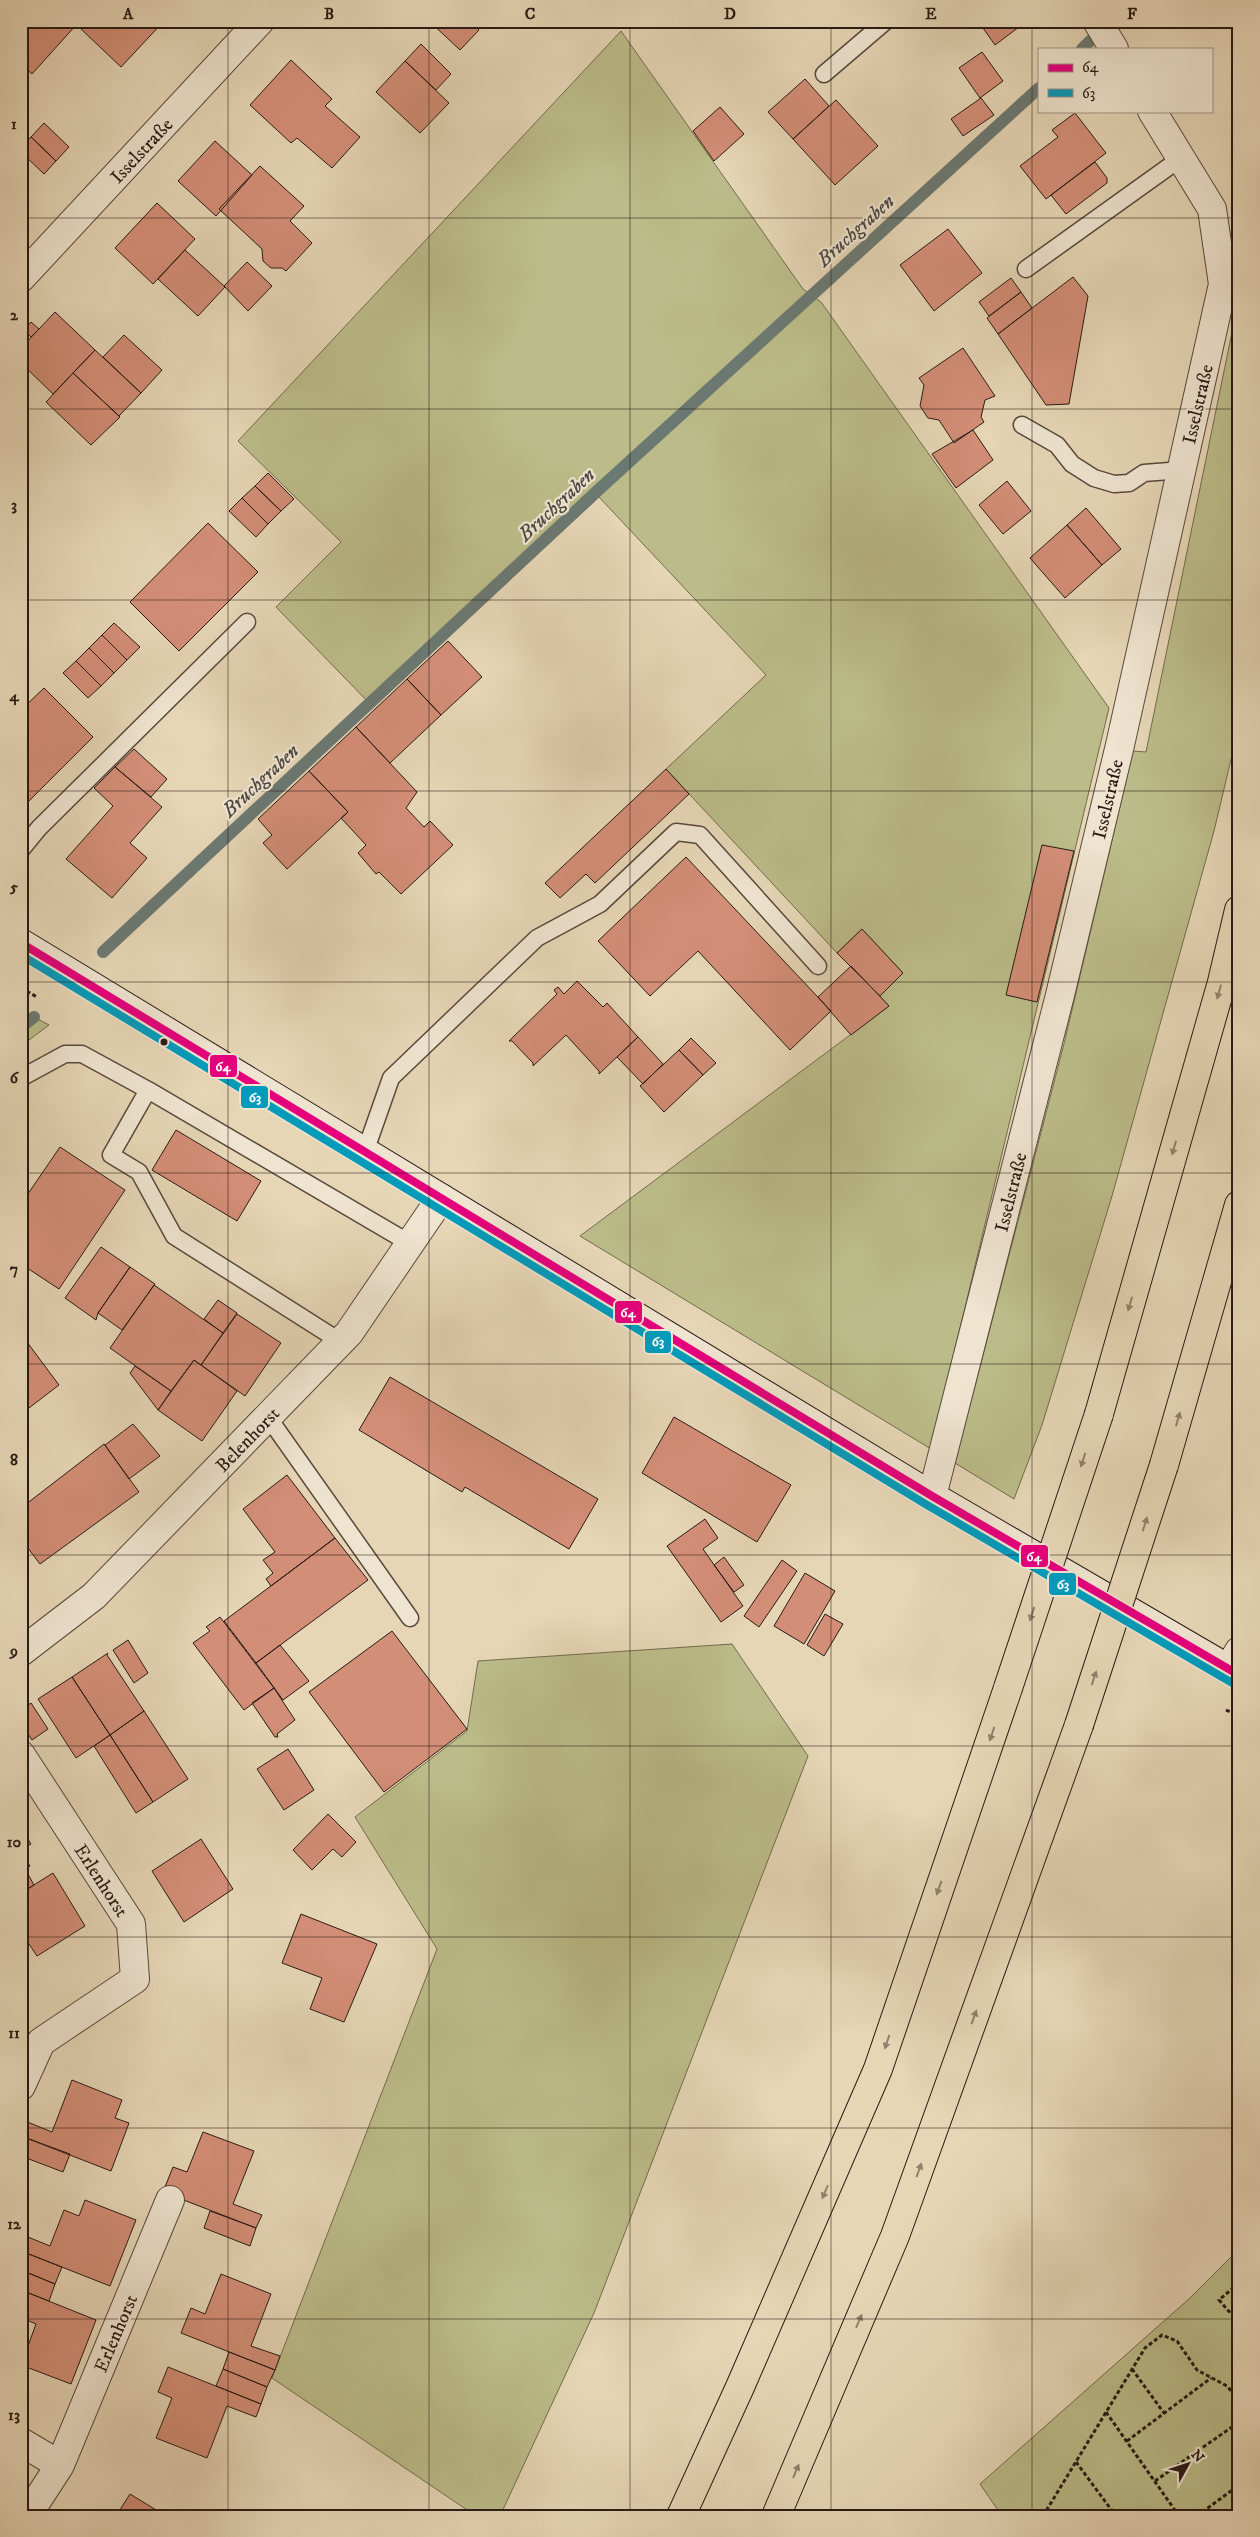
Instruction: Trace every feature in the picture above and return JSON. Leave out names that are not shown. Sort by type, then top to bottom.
[{"type":"highway","points":[[681,2516],[740,2387],[878,2069],[1099,1414],[1222,982],[1239,910]]},
{"type":"highway","points":[[776,2516],[895,2236],[1079,1725],[1164,1466],[1239,1205]]},
{"type":"street","name":"Isselstraße","points":[[21,278],[260,21]]},
{"type":"street","points":[[1097,21],[1113,48]]},
{"type":"street","name":"Isselstraße","points":[[932,1496],[1063,986],[1120,745],[1223,284],[1212,209],[1153,112]]},
{"type":"street","points":[[21,943],[932,1496],[1235,1665]]},
{"type":"street","name":"Belenhorst","points":[[21,1652],[94,1596],[341,1342],[411,1244],[441,1198]]},
{"type":"street","name":"Erlenhorst","points":[[21,1754],[131,1924],[135,1979],[41,2042],[21,2086]]},
{"type":"street","name":"Erlenhorst","points":[[27,2516],[60,2465],[170,2200]]},
{"type":"street","points":[[21,2442],[60,2465]]},
{"type":"lane","points":[[824,74],[886,21]]},
{"type":"lane","points":[[1026,269],[1181,158]]},
{"type":"lane","points":[[1022,425],[1057,445],[1072,464],[1094,478],[1114,484],[1128,483],[1144,473],[1182,470]]},
{"type":"lane","points":[[21,850],[39,828],[247,622]]},
{"type":"lane","points":[[365,1152],[390,1078],[537,938],[600,904],[676,832],[700,835],[818,966]]},
{"type":"lane","points":[[21,1078],[65,1054],[82,1054],[148,1090],[411,1244]]},
{"type":"lane","points":[[148,1090],[111,1155],[139,1172],[174,1236],[341,1342]]},
{"type":"lane","points":[[268,1417],[410,1618]]},
{"type":"path","points":[[1239,2283],[1219,2300],[1239,2323]]},
{"type":"path","points":[[1043,2516],[1145,2348],[1162,2334],[1177,2342],[1197,2370],[1227,2386],[1239,2400]]},
{"type":"path","points":[[1132,2369],[1164,2413]]},
{"type":"path","points":[[1126,2441],[1212,2378]]},
{"type":"path","points":[[1106,2412],[1180,2516]]},
{"type":"path","points":[[1155,2481],[1239,2422]]},
{"type":"path","points":[[1076,2462],[1116,2516]]},
{"type":"path","points":[[1198,2516],[1239,2484]]},
{"type":"green space","points":[[621,31],[803,289],[821,302],[1109,708],[931,1449],[580,1236],[889,1006],[880,996],[903,973],[862,929],[837,953],[666,769],[766,675],[599,497],[373,707],[276,607],[341,542],[238,441]]},
{"type":"green space","points":[[1239,298],[1239,726],[1214,831],[1112,1196],[1042,1425],[1014,1499],[955,1463],[1064,1044],[1133,751],[1146,752]]},
{"type":"green space","points":[[21,1010],[49,1025],[21,1046]]},
{"type":"green space","points":[[732,1644],[808,1756],[594,2313],[500,2516],[476,2516],[272,2378],[437,1949],[355,1817],[467,1731],[478,1661]]},
{"type":"green space","points":[[1239,2249],[1239,2516],[1002,2516],[980,2484],[1190,2298]]},
{"type":"building","points":[[22,21],[88,21],[81,29],[77,24],[32,74],[21,64]]},
{"type":"building","points":[[88,21],[164,21],[121,67],[81,29]]},
{"type":"building","points":[[396,21],[406,21],[401,27]]},
{"type":"building","points":[[429,21],[470,21],[479,30],[460,50]]},
{"type":"building","points":[[978,21],[1027,21],[995,45]]},
{"type":"building","points":[[421,44],[451,74],[436,90],[405,61]]},
{"type":"building","points":[[982,52],[1003,81],[980,98],[959,68]]},
{"type":"building","points":[[291,60],[332,99],[325,106],[360,137],[332,168],[297,138],[291,143],[250,105]]},
{"type":"building","points":[[405,61],[449,103],[420,133],[376,92]]},
{"type":"building","points":[[805,79],[829,106],[793,139],[768,112]]},
{"type":"building","points":[[981,98],[994,115],[963,136],[951,119]]},
{"type":"building","points":[[836,100],[878,146],[835,185],[793,139]]},
{"type":"building","points":[[720,107],[744,134],[714,161],[693,131]]},
{"type":"building","points":[[1075,113],[1106,153],[1046,199],[1020,166],[1058,137],[1052,130]]},
{"type":"building","points":[[44,123],[69,147],[56,161],[31,137]]},
{"type":"building","points":[[31,137],[56,161],[44,174],[21,152],[21,147]]},
{"type":"building","points":[[215,141],[252,175],[216,216],[178,181]]},
{"type":"building","points":[[1095,162],[1107,178],[1107,183],[1066,214],[1051,195]]},
{"type":"building","points":[[260,166],[304,206],[290,221],[312,243],[286,271],[282,268],[271,268],[263,261],[262,249],[219,209]]},
{"type":"building","points":[[157,203],[195,239],[153,284],[115,248]]},
{"type":"building","points":[[948,229],[982,273],[934,311],[900,265]]},
{"type":"building","points":[[185,250],[225,287],[198,316],[158,279]]},
{"type":"building","points":[[247,262],[272,286],[248,311],[224,286]]},
{"type":"building","points":[[1073,277],[1088,296],[1069,404],[1046,405],[998,334]]},
{"type":"building","points":[[1011,278],[1021,292],[989,316],[979,302]]},
{"type":"building","points":[[1021,292],[1032,308],[998,334],[987,318]]},
{"type":"building","points":[[55,312],[95,350],[53,394],[21,363],[21,348]]},
{"type":"building","points":[[31,322],[39,329],[31,337],[24,330]]},
{"type":"building","points":[[124,335],[162,370],[141,393],[103,357]]},
{"type":"building","points":[[963,348],[995,396],[985,400],[981,417],[984,422],[954,443],[939,420],[928,418],[920,406],[924,385],[919,378]]},
{"type":"building","points":[[95,350],[141,393],[119,416],[73,373]]},
{"type":"building","points":[[73,373],[120,417],[91,445],[46,402]]},
{"type":"building","points":[[973,430],[993,460],[956,488],[932,454]]},
{"type":"building","points":[[21,453],[29,461],[21,469]]},
{"type":"building","points":[[268,473],[294,499],[281,511],[255,486]]},
{"type":"building","points":[[1007,481],[1031,511],[1003,534],[979,505]]},
{"type":"building","points":[[255,486],[281,511],[268,524],[242,498]]},
{"type":"building","points":[[242,498],[268,524],[256,537],[229,511]]},
{"type":"building","points":[[1086,508],[1121,549],[1102,565],[1067,525]]},
{"type":"building","points":[[208,523],[258,572],[179,651],[130,602]]},
{"type":"building","points":[[1067,525],[1102,565],[1065,598],[1030,558]]},
{"type":"building","points":[[114,623],[140,647],[127,660],[102,635]]},
{"type":"building","points":[[102,635],[127,660],[114,673],[89,648]]},
{"type":"building","points":[[448,641],[482,677],[441,715],[407,679]]},
{"type":"building","points":[[89,648],[114,673],[101,686],[76,661]]},
{"type":"building","points":[[76,661],[101,686],[88,698],[63,673]]},
{"type":"building","points":[[407,679],[441,715],[390,763],[356,727]]},
{"type":"building","points":[[44,688],[93,737],[21,809],[21,710]]},
{"type":"building","points":[[356,727],[417,792],[406,808],[424,827],[430,821],[453,845],[401,894],[379,872],[376,874],[358,853],[366,845],[341,818],[348,812],[309,771]]},
{"type":"building","points":[[134,749],[167,779],[151,797],[115,767]]},
{"type":"building","points":[[115,767],[162,807],[130,843],[147,858],[112,898],[66,859],[113,806],[94,788]]},
{"type":"building","points":[[666,769],[689,794],[595,883],[586,874],[560,898],[545,883]]},
{"type":"building","points":[[309,771],[348,812],[287,869],[263,843],[272,835],[258,819]]},
{"type":"building","points":[[1042,845],[1074,851],[1037,1002],[1006,995]]},
{"type":"building","points":[[686,857],[831,1011],[790,1050],[698,951],[650,996],[598,941]]},
{"type":"building","points":[[862,929],[903,973],[880,996],[837,953]]},
{"type":"building","points":[[851,966],[889,1006],[851,1035],[818,997]]},
{"type":"building","points":[[577,981],[603,1007],[607,1003],[638,1037],[599,1074],[599,1071],[566,1035],[533,1066],[533,1063],[512,1041],[509,1041],[557,994],[554,990],[558,987],[564,994]]},
{"type":"building","points":[[638,1037],[663,1064],[643,1084],[617,1057]]},
{"type":"building","points":[[691,1038],[716,1063],[703,1075],[679,1050]]},
{"type":"building","points":[[679,1050],[703,1075],[664,1112],[640,1086]]},
{"type":"building","points":[[176,1130],[261,1181],[237,1221],[152,1170]]},
{"type":"building","points":[[60,1147],[125,1190],[59,1289],[21,1264],[21,1204]]},
{"type":"building","points":[[101,1247],[130,1267],[98,1313],[96,1320],[65,1298]]},
{"type":"building","points":[[130,1267],[155,1284],[122,1330],[98,1313]]},
{"type":"building","points":[[154,1285],[223,1333],[201,1365],[194,1360],[171,1391],[110,1348]]},
{"type":"building","points":[[218,1300],[237,1313],[223,1333],[204,1319]]},
{"type":"building","points":[[237,1314],[281,1343],[245,1396],[201,1365]]},
{"type":"building","points":[[21,1334],[59,1385],[21,1414]]},
{"type":"building","points":[[194,1360],[237,1391],[202,1441],[158,1410]]},
{"type":"building","points":[[135,1366],[171,1391],[158,1410],[130,1373]]},
{"type":"building","points":[[390,1377],[598,1499],[569,1549],[465,1487],[462,1492],[359,1430]]},
{"type":"building","points":[[674,1417],[791,1485],[757,1542],[642,1473]]},
{"type":"building","points":[[133,1424],[160,1456],[129,1479],[105,1445]]},
{"type":"building","points":[[104,1444],[139,1492],[40,1564],[21,1539],[21,1508]]},
{"type":"building","points":[[287,1475],[335,1538],[271,1586],[266,1579],[273,1573],[263,1560],[275,1552],[243,1509]]},
{"type":"building","points":[[705,1519],[718,1538],[703,1549],[743,1606],[721,1622],[667,1546]]},
{"type":"building","points":[[335,1538],[368,1580],[256,1663],[224,1621]]},
{"type":"building","points":[[724,1557],[744,1585],[734,1592],[714,1565]]},
{"type":"building","points":[[782,1560],[797,1571],[759,1627],[744,1616]]},
{"type":"building","points":[[805,1573],[835,1591],[804,1644],[774,1626]]},
{"type":"building","points":[[825,1614],[843,1624],[824,1656],[807,1645]]},
{"type":"building","points":[[220,1617],[274,1688],[244,1710],[193,1643],[210,1631],[206,1627]]},
{"type":"building","points":[[392,1631],[467,1729],[384,1792],[309,1692]]},
{"type":"building","points":[[128,1640],[148,1673],[134,1683],[113,1650]]},
{"type":"building","points":[[280,1645],[309,1681],[283,1700],[256,1663]]},
{"type":"building","points":[[108,1653],[107,1655],[144,1711],[110,1735],[72,1677]]},
{"type":"building","points":[[72,1677],[110,1735],[76,1758],[38,1699]]},
{"type":"building","points":[[274,1688],[295,1720],[277,1734],[278,1737],[275,1737],[252,1703]]},
{"type":"building","points":[[31,1703],[48,1729],[32,1740],[21,1723],[21,1710]]},
{"type":"building","points":[[144,1711],[188,1779],[153,1802],[110,1735]]},
{"type":"building","points":[[110,1735],[153,1802],[136,1813],[94,1746]]},
{"type":"building","points":[[288,1749],[314,1790],[284,1810],[257,1769]]},
{"type":"building","points":[[328,1814],[356,1842],[342,1857],[333,1849],[312,1870],[293,1850]]},
{"type":"building","points":[[21,1828],[31,1844],[21,1850]]},
{"type":"building","points":[[201,1839],[233,1889],[184,1922],[152,1871]]},
{"type":"building","points":[[21,1852],[30,1866],[21,1871]]},
{"type":"building","points":[[25,1869],[34,1885],[21,1893],[21,1871]]},
{"type":"building","points":[[53,1873],[85,1926],[37,1956],[21,1932],[21,1893]]},
{"type":"building","points":[[301,1914],[377,1944],[344,2022],[310,2009],[322,1978],[282,1963]]},
{"type":"building","points":[[72,2080],[122,2100],[115,2118],[129,2123],[111,2171],[21,2136],[25,2121],[52,2132]]},
{"type":"building","points":[[203,2132],[254,2151],[233,2204],[262,2215],[256,2228],[163,2192],[173,2167],[187,2172]]},
{"type":"building","points":[[21,2136],[70,2154],[63,2172],[21,2156]]},
{"type":"building","points":[[85,2200],[136,2220],[110,2286],[21,2251],[23,2235],[50,2246],[64,2210],[79,2216]]},
{"type":"building","points":[[210,2211],[256,2228],[250,2246],[204,2228]]},
{"type":"building","points":[[21,2251],[62,2267],[55,2284],[21,2270]]},
{"type":"building","points":[[21,2270],[55,2284],[49,2301],[21,2290]]},
{"type":"building","points":[[221,2274],[271,2294],[251,2346],[280,2356],[275,2370],[181,2333],[191,2308],[205,2314]]},
{"type":"building","points":[[21,2290],[96,2320],[71,2384],[21,2365],[36,2324],[22,2318],[26,2308],[21,2306]]},
{"type":"building","points":[[229,2352],[275,2370],[267,2387],[223,2369]]},
{"type":"building","points":[[168,2367],[261,2404],[256,2417],[227,2406],[207,2458],[156,2438],[172,2398],[158,2392]]},
{"type":"building","points":[[223,2369],[267,2387],[261,2404],[216,2386]]},
{"type":"building","points":[[130,2494],[166,2516],[116,2516]]},
{"type":"waterway","name":"Bruchgraben","points":[[1083,48],[1091,40]]},
{"type":"waterway","name":"Bruchgraben","points":[[103,952],[595,493],[1038,89]]},
{"type":"waterway","name":"Bruchgraben","points":[[21,1027],[34,1017]]},
{"type":"transit line","name":"64","points":[[21,943],[932,1496],[1239,1675]]},
{"type":"transit line","name":"63","points":[[21,955],[927,1505],[1234,1684]]}]
